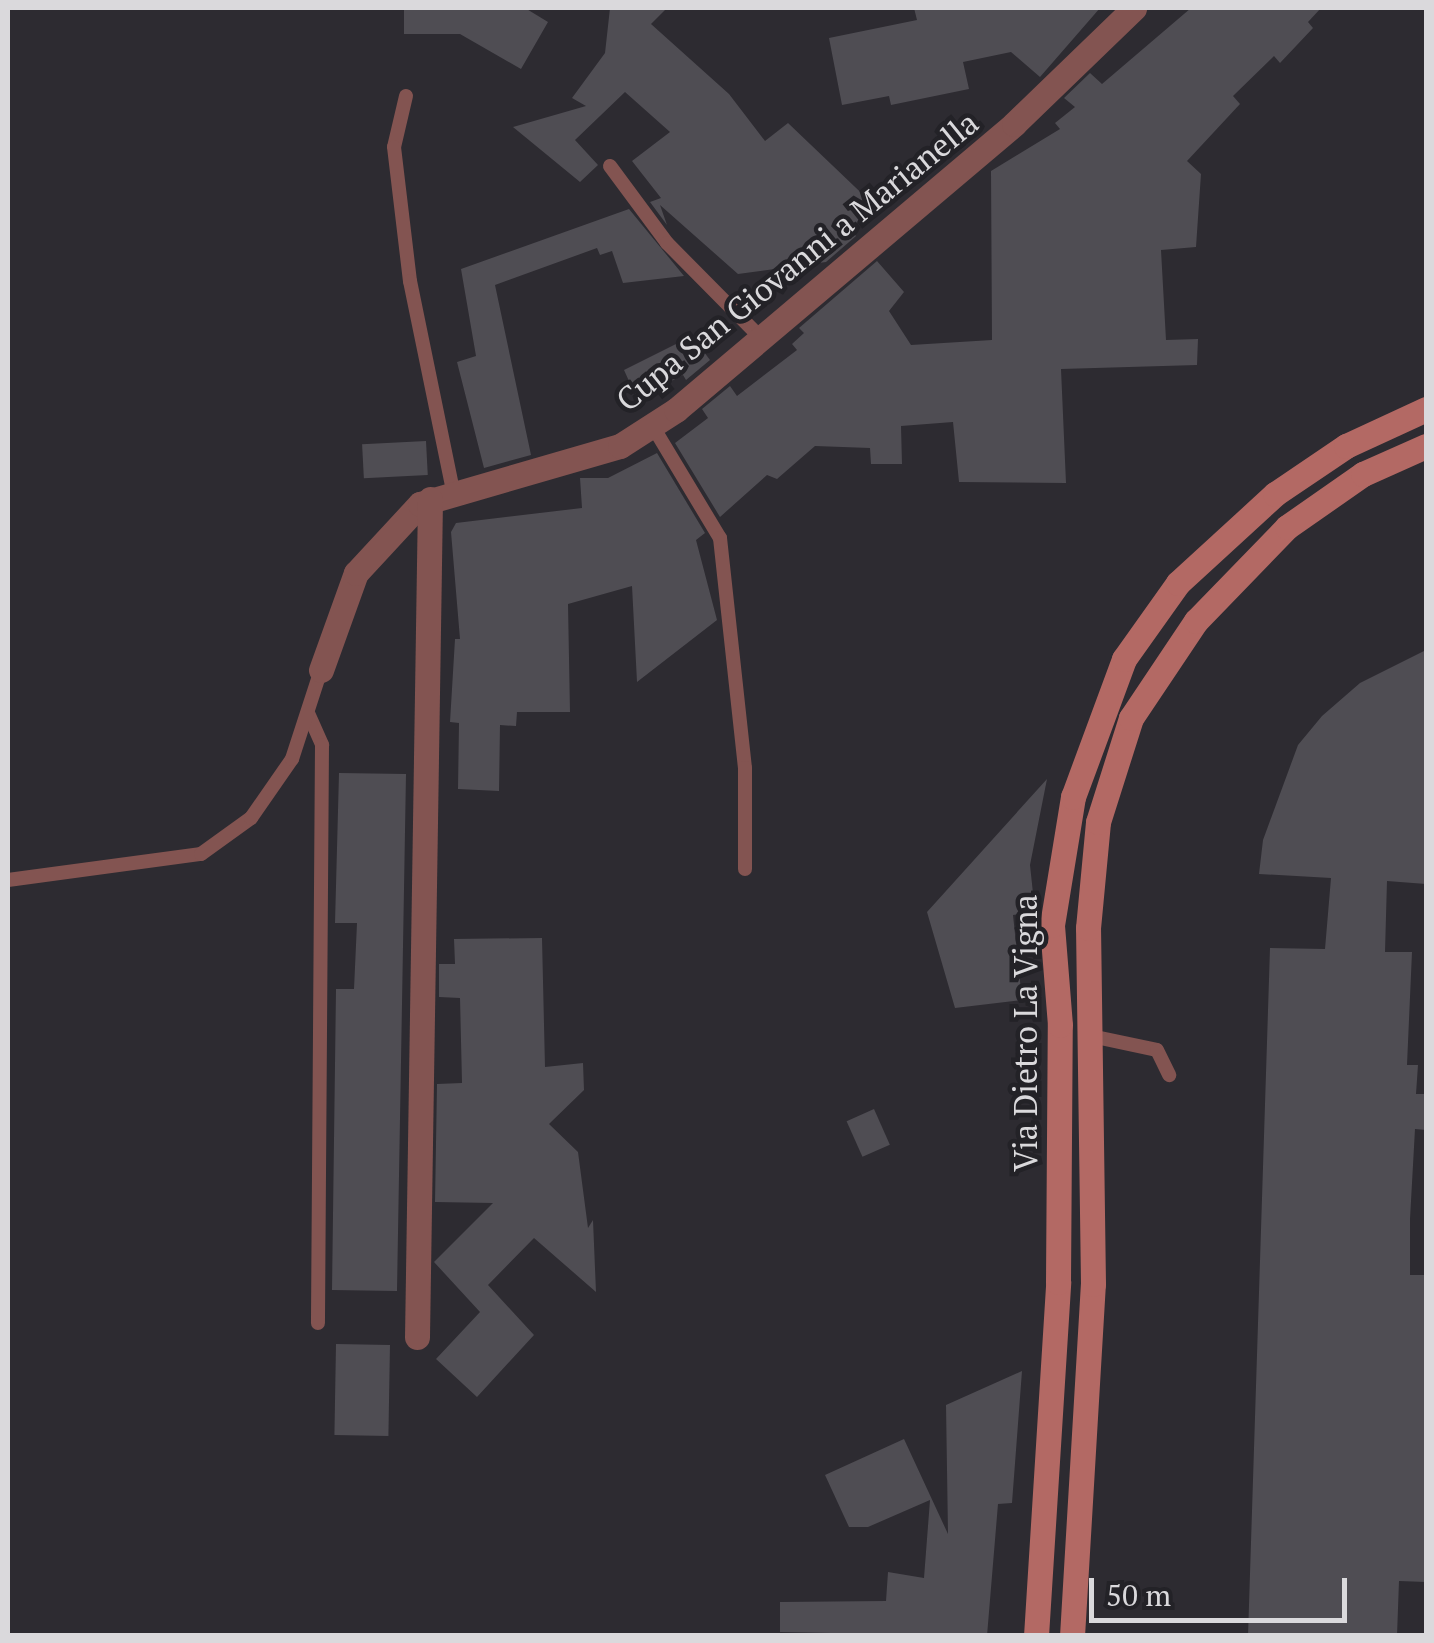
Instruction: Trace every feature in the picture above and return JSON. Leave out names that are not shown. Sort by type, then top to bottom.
[{"type":"street","name":"Cupa San Giovanni a Marianella","points":[[442,497],[548,472],[620,446],[652,425],[762,339],[1014,124],[1134,8]]},
{"type":"street","name":"Via Dietro La Vigna","points":[[1036,1636],[1058,1282],[1060,1025],[1052,925],[1060,844],[1084,764],[1124,660],[1178,583],[1275,494],[1346,446],[1426,409]]},
{"type":"street","name":"Via Dietro La Vigna","points":[[1072,1636],[1094,1284],[1088,928],[1098,822],[1131,718],[1196,621],[1287,526],[1363,474],[1426,446]]},
{"type":"street","points":[[322,670],[356,573],[442,497]]},
{"type":"street","points":[[417,1337],[442,497]]},
{"type":"lane","points":[[406,96],[394,147],[442,497]]},
{"type":"lane","points":[[610,166],[668,243],[762,339]]},
{"type":"lane","points":[[652,425],[720,538],[745,768],[745,869]]},
{"type":"lane","points":[[8,880],[200,854],[251,818],[292,759],[322,670]]},
{"type":"lane","points":[[308,713],[322,745],[318,1324]]},
{"type":"lane","points":[[1091,1036],[1157,1050],[1169,1075]]},
{"type":"building","points":[[404,8],[525,8],[548,22],[521,69],[460,34],[404,34]]},
{"type":"building","points":[[610,8],[667,8],[651,24],[729,94],[765,141],[788,123],[876,207],[850,229],[856,236],[826,262],[738,274],[660,205],[667,225],[650,202],[661,198],[632,161],[670,132],[625,92],[575,140],[598,165],[580,182],[513,127],[586,106],[572,98],[605,53]]},
{"type":"building","points":[[914,8],[1100,8],[1040,77],[1011,52],[963,62],[969,89],[891,105],[889,96],[842,105],[829,38],[917,20]]},
{"type":"building","points":[[1191,8],[1321,8],[1308,22],[1313,28],[1280,63],[1274,56],[1233,96],[1240,104],[1187,161],[1201,174],[1196,247],[1161,250],[1166,340],[1198,339],[1197,365],[1061,369],[1066,483],[959,482],[953,422],[901,426],[902,464],[871,464],[870,448],[815,446],[777,479],[767,475],[720,517],[675,443],[708,418],[702,409],[730,386],[737,396],[797,350],[792,344],[804,333],[799,328],[877,261],[904,292],[889,311],[911,345],[992,340],[991,171],[1060,129],[1055,123],[1075,107],[1064,98],[1090,73],[1102,84]]},
{"type":"building","points":[[629,209],[684,276],[623,283],[612,251],[600,255],[597,248],[495,285],[531,455],[484,468],[457,362],[476,356],[461,269]]},
{"type":"building","points":[[692,336],[710,360],[686,380],[683,375],[637,399],[624,370]]},
{"type":"building","points":[[426,441],[428,475],[364,478],[362,444]]},
{"type":"building","points":[[657,453],[705,533],[696,540],[717,620],[637,682],[632,586],[568,604],[570,712],[517,712],[516,726],[500,725],[499,791],[458,789],[459,723],[450,722],[455,639],[460,639],[451,532],[456,523],[582,508],[580,478],[608,478]]},
{"type":"building","points":[[1426,650],[1426,884],[1387,881],[1385,952],[1412,952],[1407,1065],[1418,1065],[1416,1094],[1426,1094],[1426,1130],[1415,1129],[1410,1275],[1426,1275],[1426,1582],[1399,1581],[1397,1636],[1248,1636],[1270,948],[1325,949],[1331,878],[1259,874],[1263,840],[1298,745],[1322,716],[1360,683]]},
{"type":"building","points":[[339,773],[406,774],[397,1291],[332,1290],[336,989],[354,989],[357,923],[335,923]]},
{"type":"building","points":[[1047,779],[1030,865],[1035,912],[1013,915],[1022,1000],[955,1008],[927,912]]},
{"type":"building","points":[[542,938],[545,1067],[583,1063],[584,1090],[549,1124],[578,1152],[588,1228],[593,1220],[596,1292],[534,1238],[488,1285],[534,1335],[477,1397],[436,1359],[480,1312],[434,1262],[493,1203],[435,1202],[437,1084],[462,1083],[460,998],[439,997],[439,964],[455,964],[454,939]]},
{"type":"building","points":[[874,1109],[890,1145],[862,1157],[847,1121]]},
{"type":"building","points":[[336,1344],[390,1345],[388,1436],[334,1435]]},
{"type":"building","points":[[1022,1371],[1012,1503],[998,1504],[987,1636],[780,1632],[780,1602],[886,1601],[888,1572],[924,1578],[930,1500],[868,1527],[849,1527],[825,1475],[904,1439],[948,1534],[946,1405]]}]
